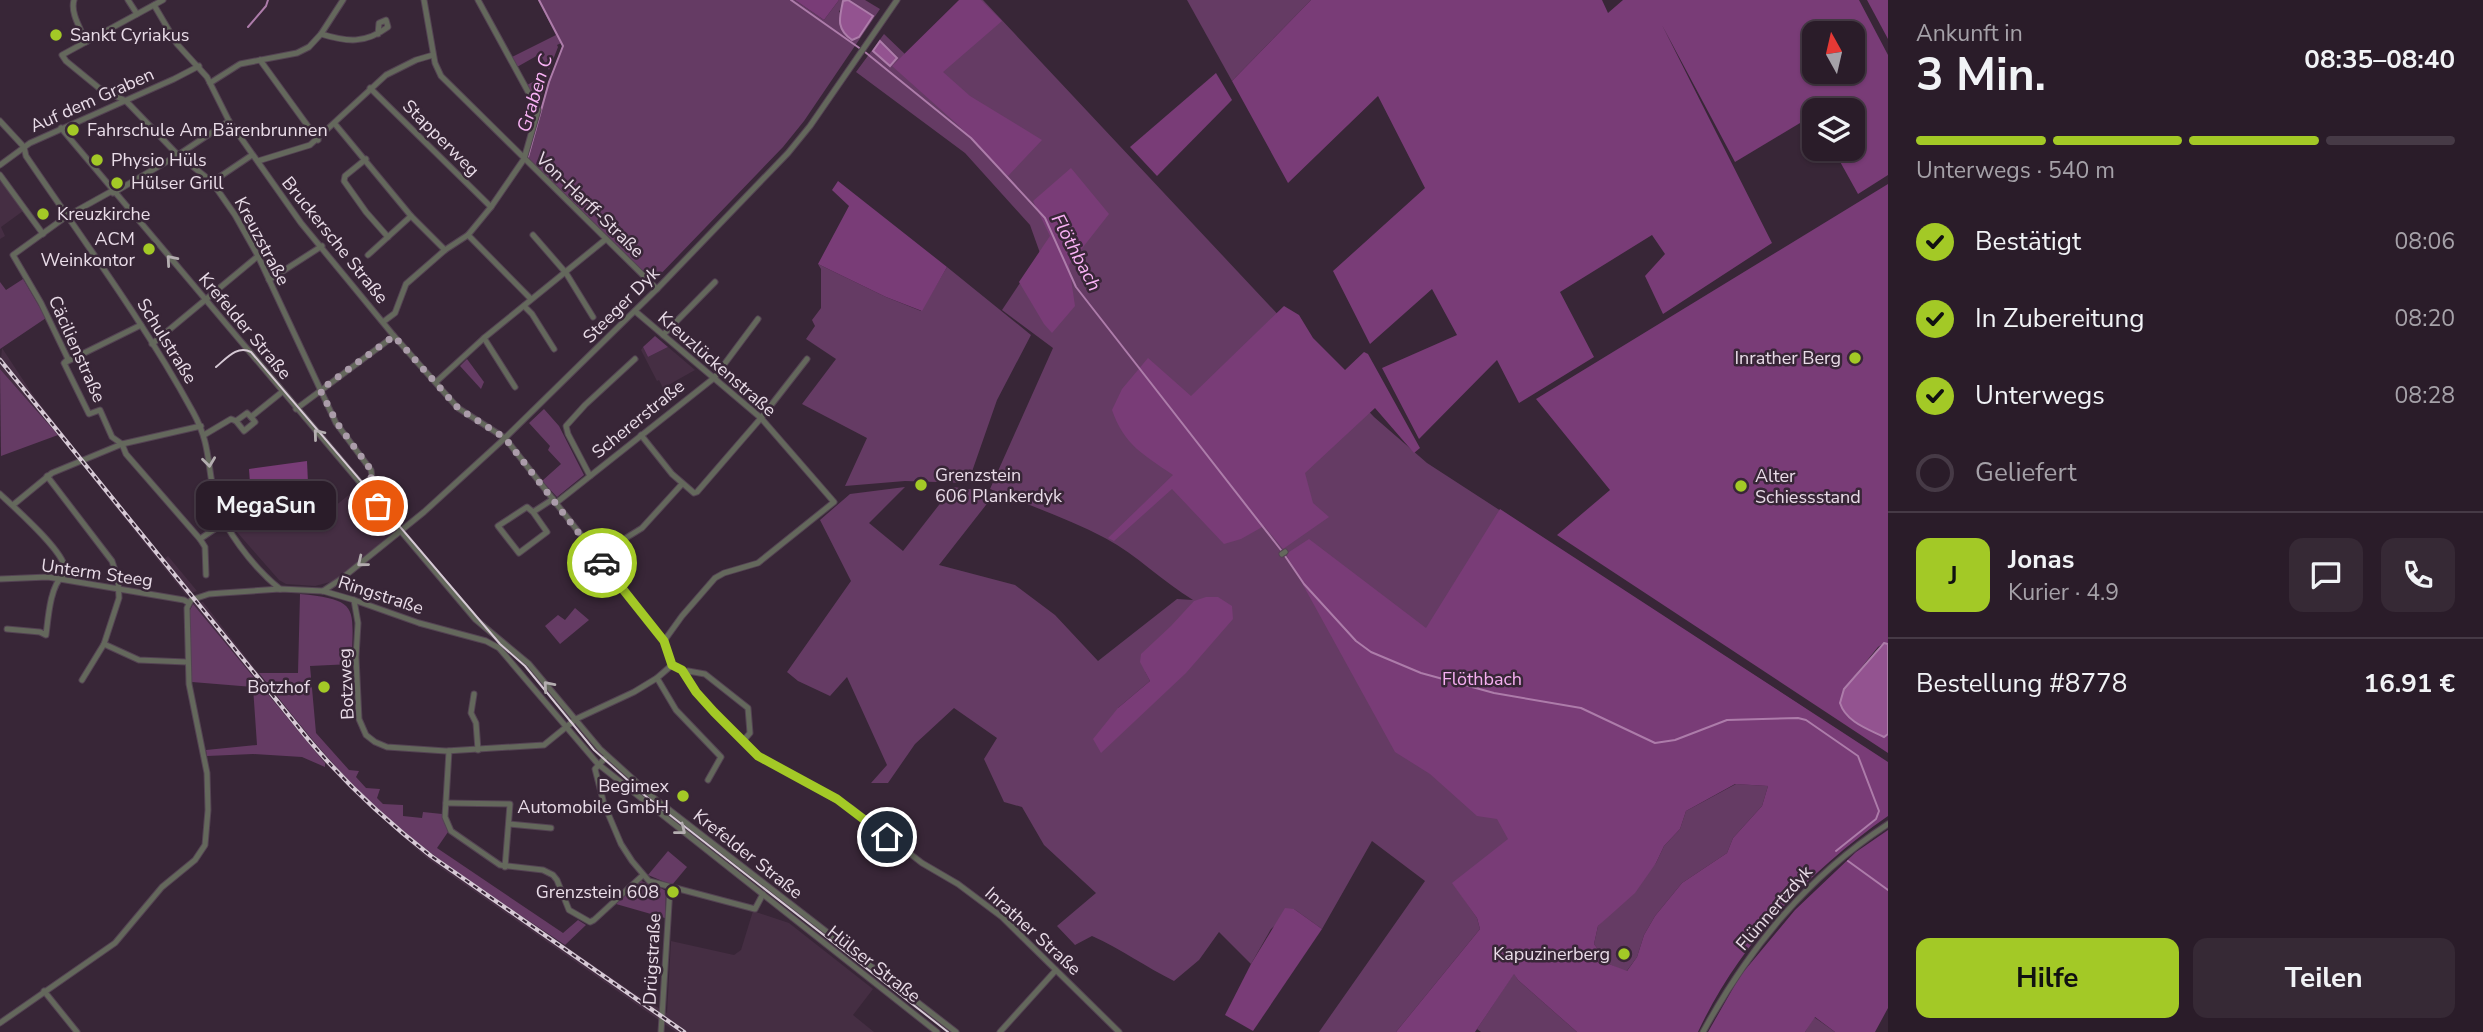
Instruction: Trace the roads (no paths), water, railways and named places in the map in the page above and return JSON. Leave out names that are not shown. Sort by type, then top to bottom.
[{"type":"street","points":[[74,0],[74,13],[86,42],[163,0]]},
{"type":"street","points":[[128,0],[137,14]]},
{"type":"street","points":[[210,83],[240,64],[303,51],[321,34],[342,0]]},
{"type":"street","name":"Von-Harff-Straße","points":[[424,0],[433,55],[441,76],[657,289]]},
{"type":"street","points":[[383,322],[395,313],[407,284],[445,250],[468,235],[524,159],[538,110],[478,0]]},
{"type":"street","name":"Steeger Dyk","points":[[323,591],[400,531],[505,438],[657,289],[788,153],[897,0]]},
{"type":"street","name":"Bruckersche Straße","points":[[154,5],[177,44],[199,66],[229,121],[283,198],[394,336],[458,408],[505,438],[664,641],[672,665]]},
{"type":"street","points":[[321,34],[353,42],[378,34]]},
{"type":"street","name":"Kreuzstraße","points":[[86,42],[62,54],[66,61],[99,88],[126,101],[178,155],[212,182],[235,215],[258,256],[337,423],[371,470],[372,477],[362,486]]},
{"type":"street","points":[[258,161],[310,145],[386,75],[433,55]]},
{"type":"street","points":[[260,61],[317,140]]},
{"type":"street","name":"Auf dem Graben","points":[[0,164],[24,147],[61,128],[199,66]]},
{"type":"street","name":"Stapperweg","points":[[370,88],[491,207]]},
{"type":"street","name":"Schulstraße","points":[[0,121],[24,147],[26,156],[141,325],[205,435],[213,491],[225,522],[242,548],[280,589]]},
{"type":"street","points":[[0,175],[43,234],[67,216],[178,155],[229,121]]},
{"type":"street","points":[[335,124],[411,216],[445,250]]},
{"type":"street","name":"Krefelder Straße","points":[[61,128],[112,192],[478,623],[529,664],[607,756],[654,798],[876,971]]},
{"type":"street","points":[[212,182],[252,155]]},
{"type":"street","points":[[366,159],[345,176],[344,181],[388,237]]},
{"type":"street","points":[[368,255],[411,216]]},
{"type":"street","name":"Cäcilienstraße","points":[[43,234],[13,255],[58,337],[68,359],[64,363],[89,414],[100,410],[112,438],[122,444],[126,454],[200,539]]},
{"type":"street","points":[[468,235],[531,299]]},
{"type":"street","points":[[533,235],[566,274],[593,317]]},
{"type":"street","points":[[436,382],[484,338],[606,240]]},
{"type":"street","points":[[269,280],[322,246]]},
{"type":"street","points":[[152,344],[258,256]]},
{"type":"street","points":[[663,335],[715,282]]},
{"type":"street","points":[[524,306],[554,349]]},
{"type":"street","name":"Kreuzlückenstraße","points":[[635,311],[761,418],[834,502],[758,563],[715,578],[664,641]]},
{"type":"street","name":"Schererstraße","points":[[554,501],[590,476],[713,378],[758,319]]},
{"type":"street","points":[[64,363],[141,325]]},
{"type":"street","points":[[296,409],[394,336]]},
{"type":"street","points":[[484,338],[516,387]]},
{"type":"street","points":[[590,476],[566,426],[635,359]]},
{"type":"street","points":[[641,435],[682,484],[694,493],[697,492],[761,418],[807,359]]},
{"type":"street","points":[[251,417],[282,392]]},
{"type":"street","points":[[205,435],[231,419],[244,431],[255,422],[247,413],[236,421]]},
{"type":"street","points":[[13,505],[47,476],[122,444],[201,426]]},
{"type":"street","points":[[47,476],[116,569],[119,598],[104,643],[82,680]]},
{"type":"street","points":[[597,556],[642,528],[682,484]]},
{"type":"street","points":[[0,494],[41,534],[63,563],[63,576],[58,579],[50,605],[46,635],[7,629]]},
{"type":"street","points":[[533,512],[554,501]]},
{"type":"street","points":[[527,507],[533,512],[547,532],[519,553],[498,526],[527,507]]},
{"type":"street","points":[[206,575],[205,547],[200,539],[225,522]]},
{"type":"street","name":"Unterm Steeg","points":[[0,579],[48,577],[189,603]]},
{"type":"street","name":"Ringstraße","points":[[189,603],[209,594],[280,589],[323,591],[471,636],[499,648]]},
{"type":"street","name":"Botzweg","points":[[354,600],[358,623],[358,714],[363,731],[374,742],[387,747],[450,751],[544,745],[576,719],[621,699],[657,678],[672,665]]},
{"type":"street","points":[[0,1023],[115,943],[162,887],[195,860],[205,845],[207,773],[187,662],[189,603]]},
{"type":"street","points":[[471,636],[479,633],[478,623]]},
{"type":"street","points":[[104,643],[139,660],[187,662]]},
{"type":"street","name":"Krefelder Straße","points":[[499,648],[598,764],[794,919]]},
{"type":"street","points":[[672,665],[705,674],[748,708],[750,733],[743,741],[696,692],[685,670]]},
{"type":"street","points":[[657,678],[676,710],[721,757],[708,780]]},
{"type":"street","points":[[474,694],[471,713],[476,723],[478,750]]},
{"type":"street","name":"Inrather Straße","points":[[743,741],[758,756],[851,808],[927,866],[958,884],[1002,917],[1119,1032]]},
{"type":"street","points":[[450,751],[444,817],[450,831],[494,862],[505,867],[543,870],[553,874],[569,910],[590,922],[643,875]]},
{"type":"street","points":[[607,756],[598,764],[595,772],[604,803],[621,844],[649,881],[755,909],[763,894]]},
{"type":"street","points":[[446,803],[508,802],[511,806],[505,867]]},
{"type":"street","points":[[509,824],[551,828]]},
{"type":"street","name":"Flünnertzdyk","points":[[1703,1032],[1736,974],[1790,905],[1837,861],[1888,824]]},
{"type":"street","name":"Drügstraße","points":[[661,1032],[670,888]]},
{"type":"street","name":"Hülser Straße","points":[[794,919],[937,1032]]},
{"type":"street","points":[[1000,1032],[1056,970]]},
{"type":"street","name":"Hülser Straße","points":[[876,971],[956,1032]]},
{"type":"street","points":[[44,991],[77,1032]]},
{"type":"waterway","points":[[248,27],[268,0]]},
{"type":"waterway","name":"Graben C","points":[[528,157],[549,82],[563,46],[539,0]]},
{"type":"waterway","name":"Flöthbach","points":[[791,0],[865,52],[971,138],[1045,218],[1076,287],[1281,550],[1304,584],[1356,641],[1371,652],[1421,673],[1494,693],[1581,708],[1655,743],[1675,740],[1727,720],[1806,720],[1858,756],[1879,811],[1876,819],[1836,851]]},
{"type":"waterway","name":"Flöthbach","points":[[1848,861],[1888,890]]},
{"type":"tram line","points":[[216,367],[237,351],[251,352],[500,644],[525,666],[594,750],[643,794],[948,1032]]},
{"type":"railway","points":[[0,360],[308,739],[351,786],[431,856],[684,1032]]},
{"type":"place","name":"Sankt Cyriakus","points":[[56,35]]},
{"type":"place","name":"Fahrschule Am Bärenbrunnen","points":[[73,130]]},
{"type":"place","name":"Physio Hüls","points":[[97,160]]},
{"type":"place","name":"Hülser Grill","points":[[117,183]]},
{"type":"place","name":"Kreuzkirche","points":[[43,214]]},
{"type":"place","name":"ACM Weinkontor","points":[[149,249]]},
{"type":"place","name":"Inrather Berg","points":[[1855,358]]},
{"type":"place","name":"Grenzstein 606 Plankerdyk","points":[[921,485]]},
{"type":"place","name":"Alter Schiessstand","points":[[1741,486]]},
{"type":"place","name":"MegaSun","points":[[378,506]]},
{"type":"place","name":"Botzhof","points":[[324,687]]},
{"type":"place","name":"Begimex Automobile GmbH","points":[[683,796]]},
{"type":"place","name":"Grenzstein 608","points":[[673,892]]},
{"type":"place","name":"Kapuzinerberg","points":[[1624,954]]}]
